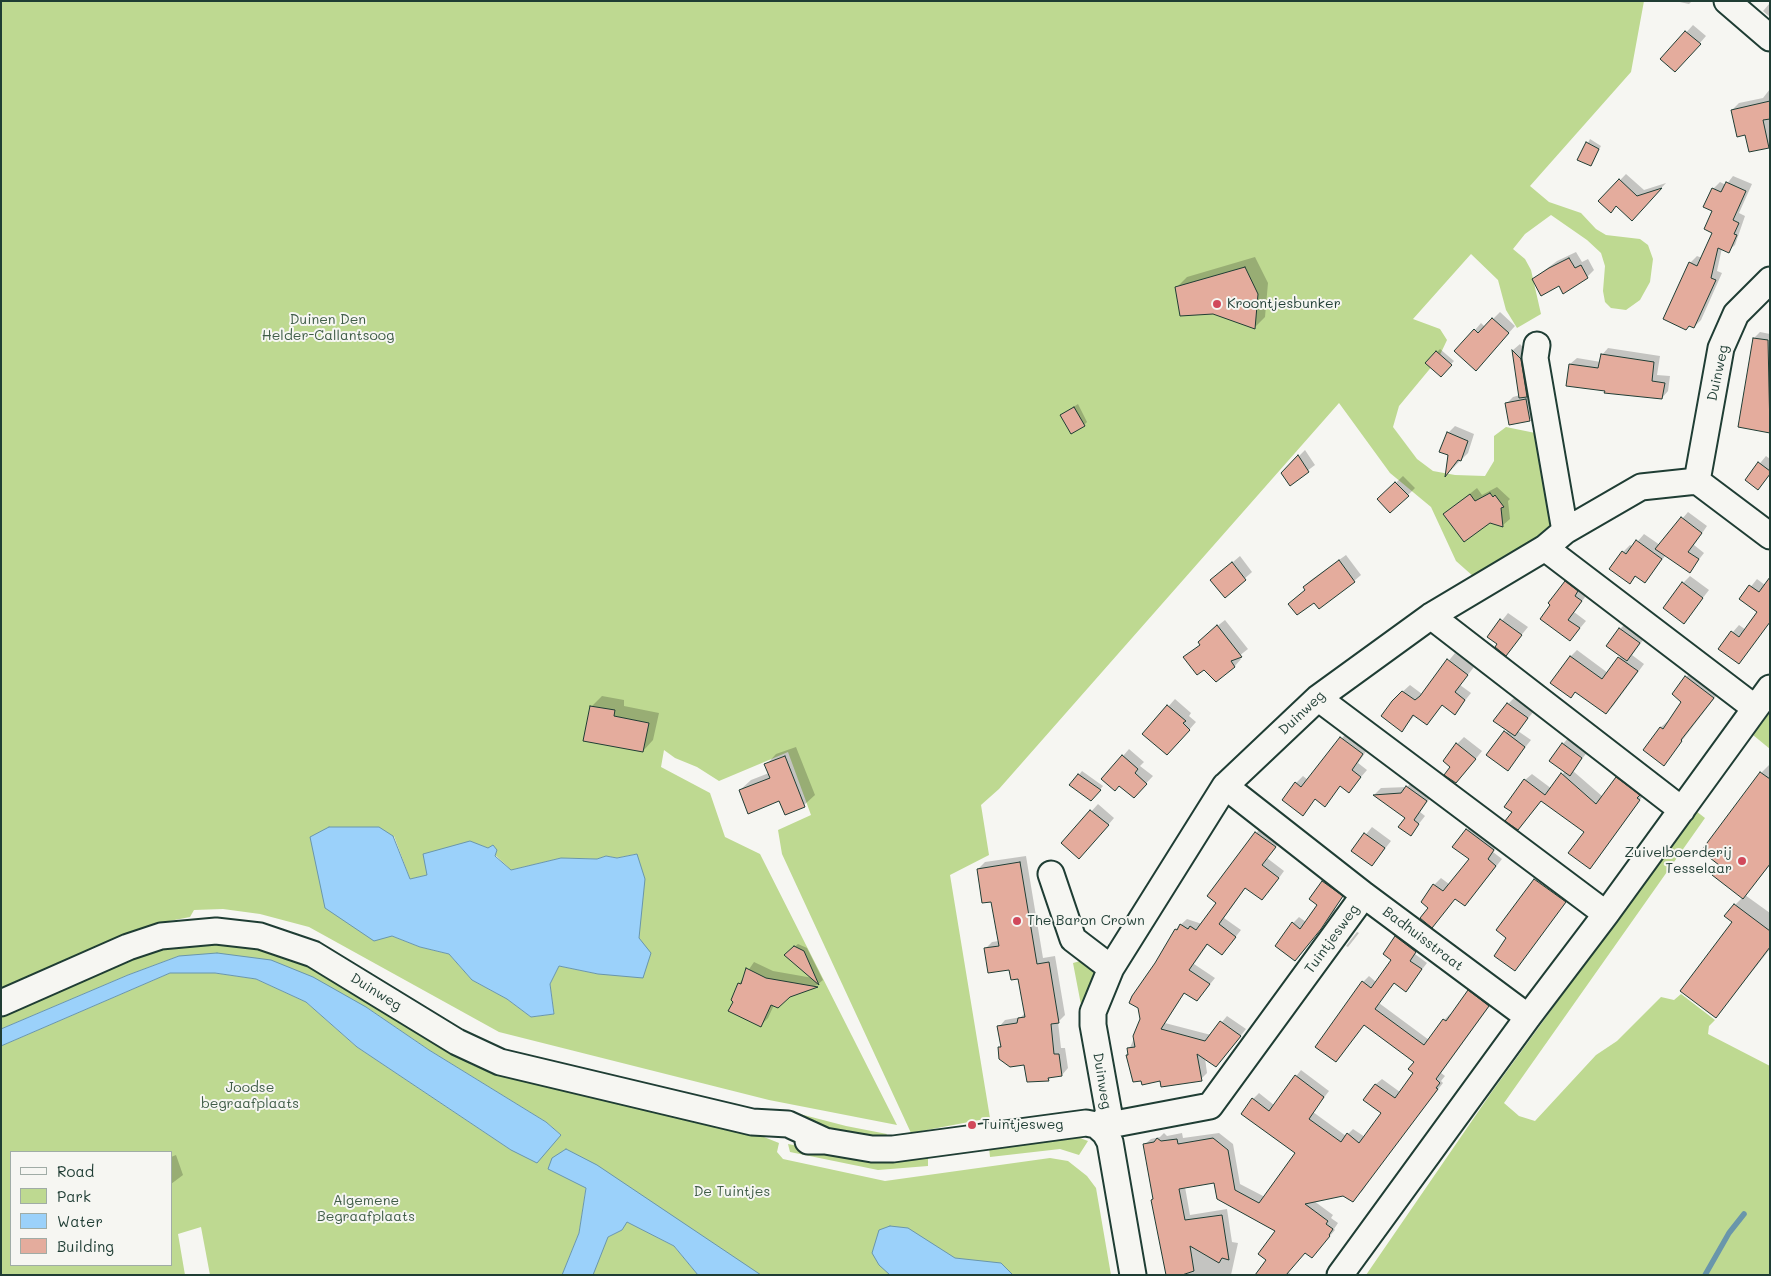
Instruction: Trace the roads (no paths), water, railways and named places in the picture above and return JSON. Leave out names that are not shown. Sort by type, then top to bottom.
[{"type":"street","points":[[1727,1],[1770,38]]},
{"type":"street","name":"Duinweg","points":[[1,1003],[128,947],[161,936],[216,931],[252,934],[313,954],[456,1042],[480,1054],[528,1070],[752,1122],[776,1137],[794,1140],[825,1141],[872,1149],[893,1149],[952,1143],[1086,1123],[1099,1127],[1109,1114],[1093,1025],[1093,1012],[1111,968],[1225,786],[1318,698],[1431,616],[1545,548],[1565,531],[1641,487],[1697,481],[1721,348],[1736,314],[1770,280]]},
{"type":"street","points":[[1537,345],[1535,358],[1565,531]]},
{"type":"street","points":[[1697,481],[1770,536]]},
{"type":"street","points":[[1340,1275],[1528,1017],[1606,914],[1762,698],[1545,548]]},
{"type":"street","points":[[1431,616],[1682,810]]},
{"type":"street","points":[[1318,698],[1606,914]]},
{"type":"street","name":"Badhuisstraat","points":[[1225,786],[1364,895],[1528,1017]]},
{"type":"street","points":[[1051,874],[1072,939],[1111,968]]},
{"type":"street","name":"Tuintjesweg","points":[[1099,1127],[1210,1106],[1364,895]]},
{"type":"street","points":[[1099,1127],[1110,1142],[1133,1275]]},
{"type":"water","points":[[329,827],[379,827],[393,836],[410,879],[427,875],[423,854],[470,841],[488,848],[493,845],[497,850],[495,856],[511,870],[561,858],[597,859],[606,856],[617,858],[637,854],[645,879],[639,938],[651,953],[643,978],[598,974],[559,966],[550,984],[554,1014],[531,1017],[507,999],[472,980],[449,954],[420,947],[392,936],[374,941],[325,908],[310,837]]},
{"type":"water","points":[[217,953],[271,960],[313,977],[366,1007],[429,1050],[546,1122],[561,1135],[537,1163],[511,1150],[357,1047],[306,1002],[256,979],[215,973],[170,973],[1,1046],[1,1029],[128,975],[179,956]]},
{"type":"water","points":[[566,1149],[597,1165],[761,1275],[698,1275],[674,1246],[627,1222],[622,1230],[608,1237],[593,1275],[562,1275],[579,1233],[586,1188],[548,1169],[552,1158]]},
{"type":"water","points":[[890,1226],[908,1228],[955,1258],[1001,1263],[1013,1275],[890,1275],[879,1265],[872,1253],[879,1230]]},
{"type":"waterway","points":[[1705,1275],[1729,1233],[1744,1214]]},
{"type":"place","name":"Kroontjesbunker","points":[[1217,304]]},
{"type":"place","name":"Zuivelboerderij Tesselaar","points":[[1742,861]]},
{"type":"place","name":"The Baron Crown","points":[[1017,921]]},
{"type":"place","name":"Tuintjesweg","points":[[972,1125]]},
{"type":"park label","name":"Duinen Den Helder-Callantsoog","points":[[328,328]]},
{"type":"park label","name":"Joodse begraafplaats","points":[[250,1096]]},
{"type":"park label","name":"De Tuintjes","points":[[732,1192]]},
{"type":"park label","name":"Algemene Begraafplaats","points":[[366,1210]]}]
